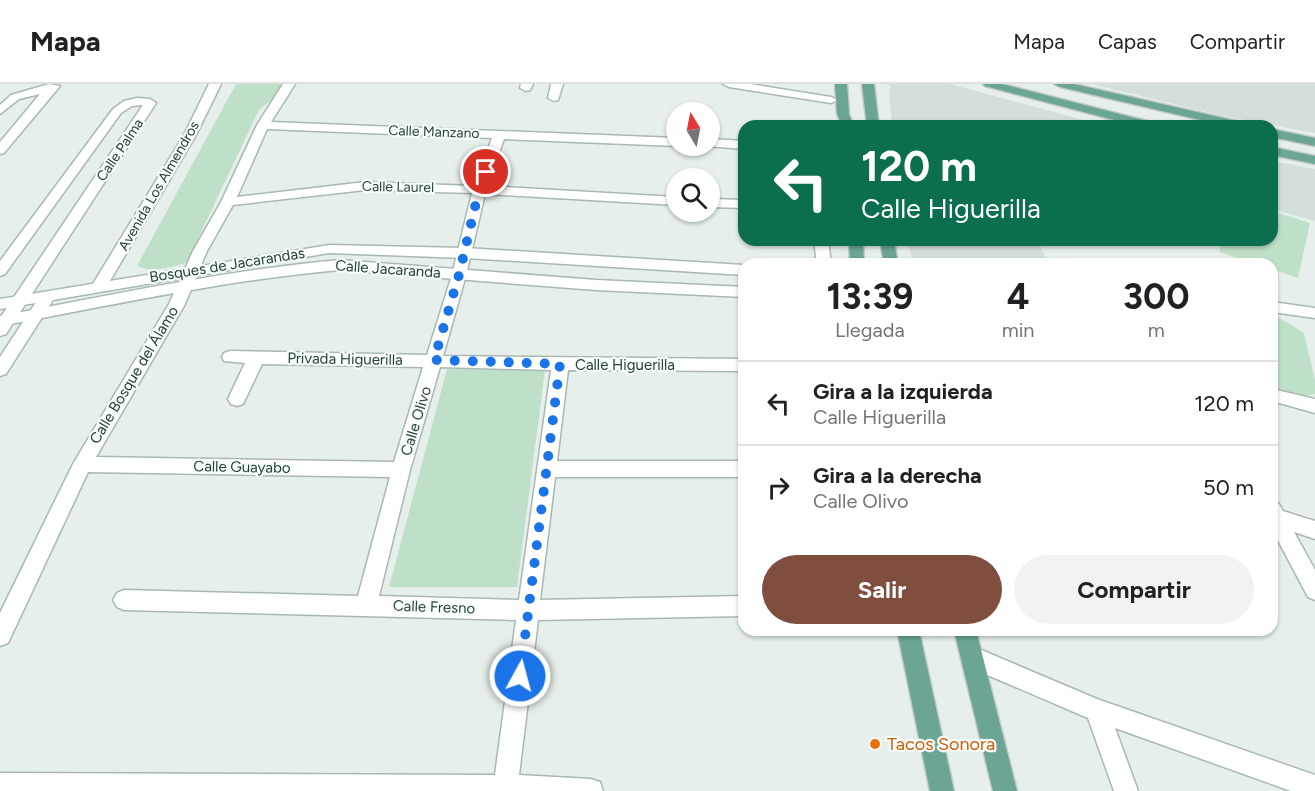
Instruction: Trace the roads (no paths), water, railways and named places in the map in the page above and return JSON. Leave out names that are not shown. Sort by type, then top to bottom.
[{"type":"main road","points":[[831,84],[831,100],[836,120]]},
{"type":"main road","points":[[841,84],[846,120]]},
{"type":"main road","points":[[851,84],[853,120]]},
{"type":"main road","points":[[989,84],[1127,120]]},
{"type":"main road","points":[[1060,84],[1212,120]]},
{"type":"main road","points":[[868,85],[872,120]]},
{"type":"main road","points":[[1086,110],[1113,106],[1107,96]]},
{"type":"main road","points":[[1144,120],[1141,117],[1144,113],[1164,110]]},
{"type":"main road","points":[[1278,134],[1315,142]]},
{"type":"main road","points":[[1278,152],[1315,160]]},
{"type":"main road","points":[[909,636],[942,791]]},
{"type":"main road","points":[[967,636],[1005,791]]},
{"type":"street","name":"Avenida Los Almendros","points":[[99,287],[190,135],[215,84]]},
{"type":"street","name":"Calle Bosque del Álamo","points":[[0,636],[82,464],[177,304],[191,270],[228,202],[263,125],[289,84]]},
{"type":"street","points":[[554,98],[557,84]]},
{"type":"street","points":[[729,84],[831,100]]},
{"type":"street","points":[[0,111],[15,97],[57,86]]},
{"type":"street","points":[[0,150],[57,86]]},
{"type":"street","name":"Calle Palma","points":[[0,271],[120,106],[131,102],[148,102],[150,105],[2,324]]},
{"type":"street","name":"Calle Manzano","points":[[263,125],[666,142]]},
{"type":"street","name":"Calle Olivo","points":[[366,604],[401,470],[459,275],[479,190],[499,135]]},
{"type":"street","points":[[720,144],[738,145]]},
{"type":"street","name":"Calle Laurel","points":[[228,202],[365,186],[666,200]]},
{"type":"street","points":[[61,189],[94,187]]},
{"type":"street","points":[[720,203],[738,204]]},
{"type":"street","name":"Bosques de Jacarandas","points":[[0,304],[191,270],[329,249],[465,253],[738,270]]},
{"type":"street","points":[[596,285],[601,261]]},
{"type":"street","name":"Calle Jacaranda","points":[[2,324],[184,287],[324,265],[596,285],[738,292]]},
{"type":"street","points":[[0,370],[46,297]]},
{"type":"street","points":[[1278,308],[1314,317]]},
{"type":"street","name":"Privada Higuerilla","points":[[230,357],[434,360]]},
{"type":"street","points":[[237,399],[256,358]]},
{"type":"street","name":"Calle Higuerilla","points":[[434,360],[560,364],[738,365]]},
{"type":"street","points":[[505,789],[560,364]]},
{"type":"street","points":[[1278,397],[1315,406]]},
{"type":"street","name":"Calle Guayabo","points":[[82,464],[401,470]]},
{"type":"street","points":[[547,469],[738,470]]},
{"type":"street","points":[[1278,515],[1315,530]]},
{"type":"street","points":[[1278,520],[1315,590]]},
{"type":"street","name":"Calle Fresno","points":[[124,600],[529,609],[738,606]]},
{"type":"street","points":[[972,657],[1097,710],[1279,782],[1315,787]]},
{"type":"street","points":[[1097,710],[1126,791]]},
{"type":"street","points":[[0,785],[591,791]]},
{"type":"place","name":"Tacos Sonora","points":[[875,744]]}]
